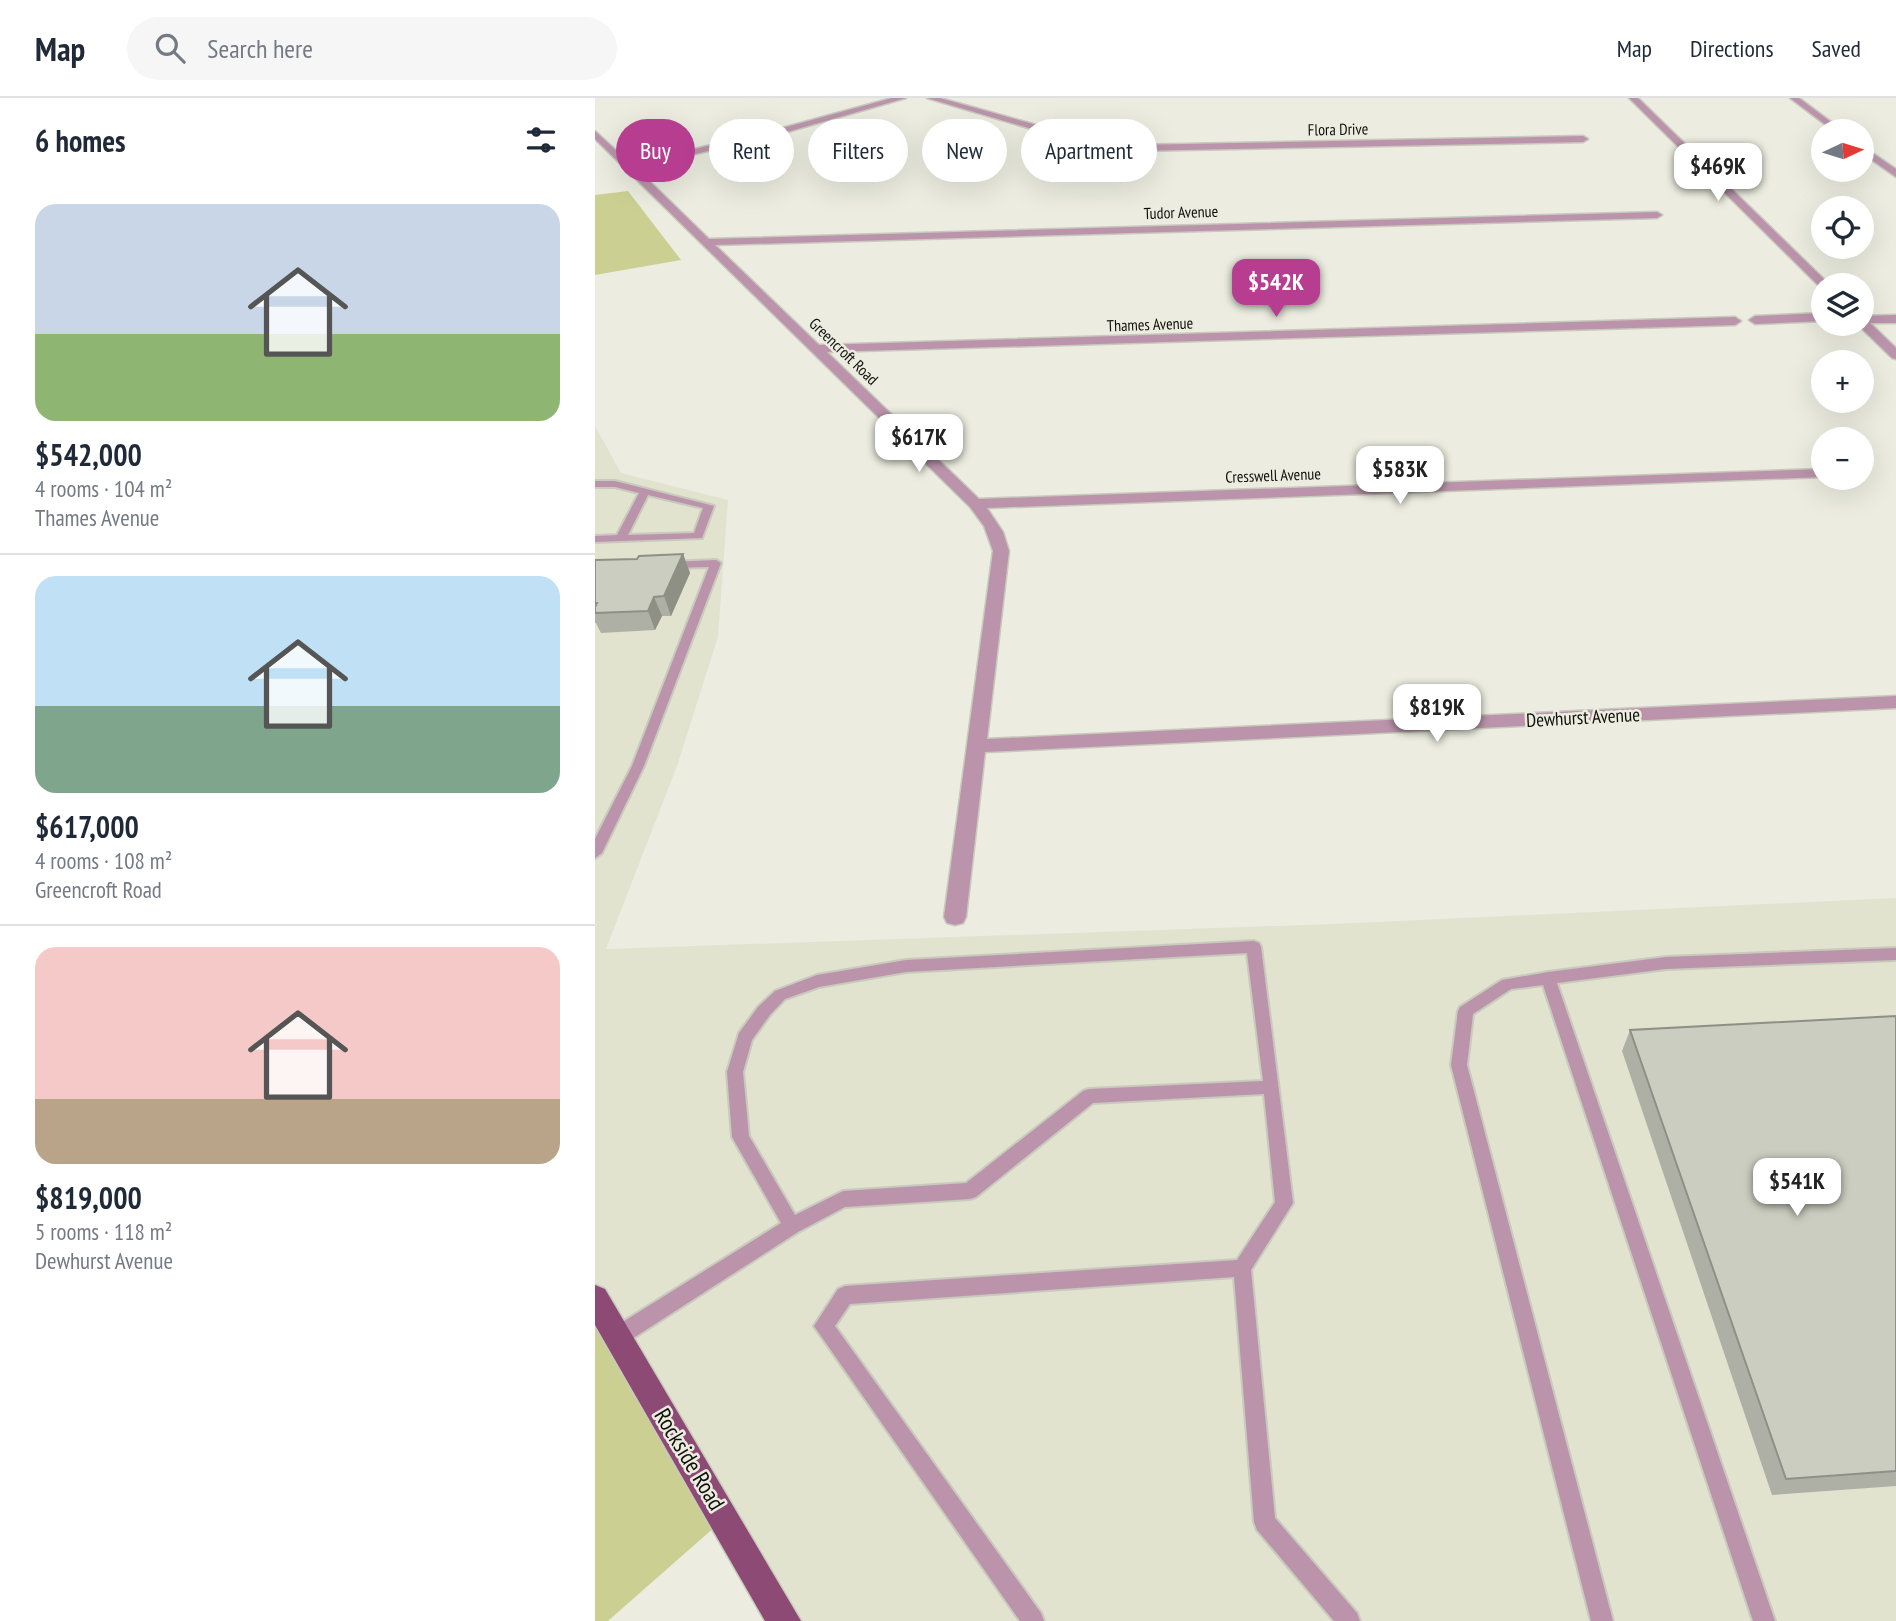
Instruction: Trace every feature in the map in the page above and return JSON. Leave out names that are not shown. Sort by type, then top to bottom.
[{"type":"main road","name":"Rockside Road","points":[[595,1298],[784,1621]]},
{"type":"street","points":[[695,151],[902,98]]},
{"type":"street","name":"Flora Drive","points":[[931,98],[1082,141],[1134,148],[1583,139]]},
{"type":"street","points":[[1633,98],[1812,273]]},
{"type":"street","points":[[1794,98],[1823,119]]},
{"type":"street","name":"Greencroft Road","points":[[595,134],[616,154]]},
{"type":"street","points":[[1874,158],[1896,174]]},
{"type":"street","name":"Greencroft Road","points":[[645,182],[992,523],[1001,551],[955,917]]},
{"type":"street","name":"Tudor Avenue","points":[[707,242],[1657,215]]},
{"type":"street","points":[[1755,320],[1811,318]]},
{"type":"street","points":[[1874,320],[1896,319]]},
{"type":"street","name":"Thames Avenue","points":[[817,349],[1735,321]]},
{"type":"street","points":[[1874,333],[1896,355]]},
{"type":"street","name":"Cresswell Avenue","points":[[975,504],[1811,472]]},
{"type":"street","name":"Dewhurst Avenue","points":[[976,746],[1896,702]]},
{"type":"lane","points":[[595,484],[615,484],[709,506],[698,536],[595,539]]},
{"type":"lane","points":[[621,538],[645,491]]},
{"type":"lane","points":[[595,853],[638,766],[716,563],[662,566]]},
{"type":"lane","points":[[792,1226],[741,1137],[735,1072],[745,1038],[764,1011],[780,995],[817,981],[906,966],[1254,947],[1272,1087],[1283,1203],[1242,1268],[1265,1522],[1349,1621]]},
{"type":"lane","points":[[1602,1621],[1459,1065],[1466,1010],[1507,984],[1548,978],[1665,964],[1896,954]]},
{"type":"lane","points":[[1548,978],[1764,1621]]},
{"type":"lane","points":[[617,1337],[792,1226],[843,1199],[970,1191],[1089,1096],[1272,1087]]},
{"type":"lane","points":[[1033,1621],[824,1326],[845,1295],[1242,1268]]},
{"type":"shaded area","points":[[595,426],[621,473],[728,500],[718,637],[677,766],[606,949],[1333,924],[1896,898],[1896,1621],[782,1621],[595,1298]]},
{"type":"green space","points":[[628,191],[681,260],[595,275],[595,195]]},
{"type":"green space","points":[[595,1298],[725,1518],[608,1621],[595,1621]]},
{"type":"building","points":[[683,554],[664,596],[654,597],[648,611],[595,613],[595,560]]},
{"type":"building","points":[[1896,1016],[1896,1471],[1786,1479],[1630,1030]]}]
